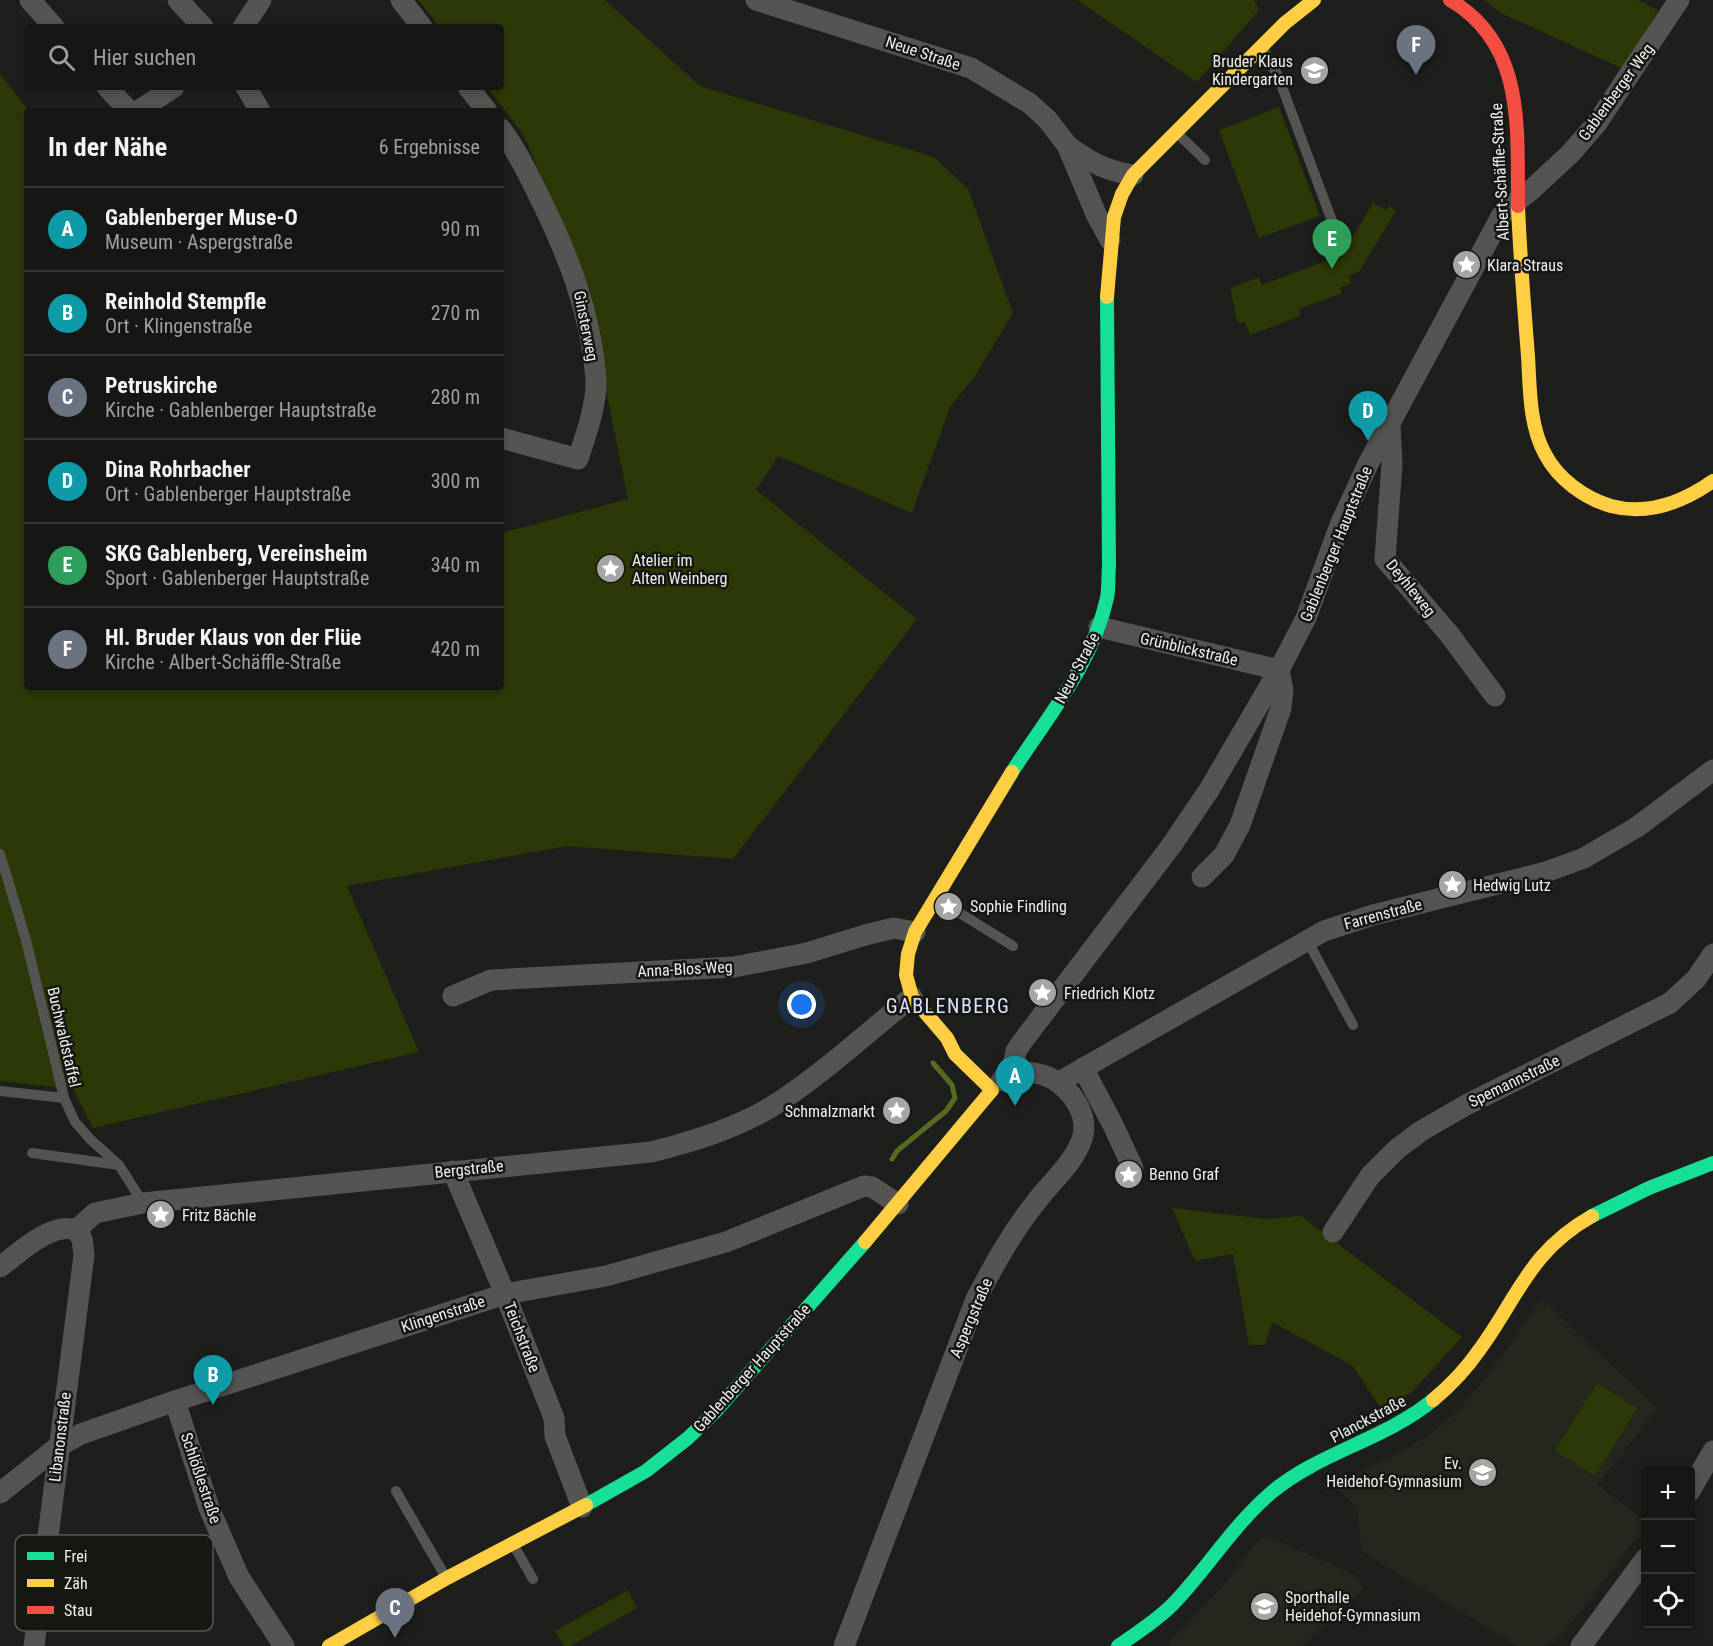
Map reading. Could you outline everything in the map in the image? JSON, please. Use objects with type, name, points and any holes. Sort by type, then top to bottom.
[{"type":"street","points":[[30,0],[51,24]]},
{"type":"street","points":[[178,0],[200,24]]},
{"type":"street","points":[[245,24],[261,0]]},
{"type":"street","points":[[401,0],[420,24]]},
{"type":"street","name":"Neue Straße","points":[[756,0],[971,68],[1029,103],[1047,119],[1068,145],[1091,163],[1115,172],[1133,175]]},
{"type":"street","points":[[1110,240],[1114,217],[1122,194],[1133,175],[1261,46],[1314,0]]},
{"type":"street","name":"Albert-Schäffle-Straße","points":[[1450,0],[1463,7],[1485,28],[1501,52],[1515,106],[1518,201],[1532,406],[1535,428],[1543,452],[1556,472],[1575,489],[1609,507],[1629,511],[1651,510],[1675,505],[1693,496],[1713,481]]},
{"type":"street","name":"Gablenberger Weg","points":[[1518,201],[1570,154],[1597,123],[1679,0]]},
{"type":"street","points":[[110,90],[126,108]]},
{"type":"street","points":[[142,108],[170,90]]},
{"type":"street","points":[[248,90],[258,108]]},
{"type":"street","points":[[470,90],[485,108]]},
{"type":"street","name":"Ginsterweg","points":[[504,134],[519,156],[553,224],[575,278],[584,304],[596,381],[590,423],[578,459],[504,439]]},
{"type":"street","name":"Neue Straße","points":[[912,997],[906,975],[908,954],[915,932],[1012,770],[1066,692],[1091,648],[1107,597],[1109,566],[1106,345],[1110,240],[1096,214],[1068,145]]},
{"type":"street","name":"Gablenberger Hauptstraße","points":[[1012,1072],[1016,1051],[1171,846],[1209,790],[1279,670],[1306,618],[1340,525],[1368,464],[1504,211],[1518,201]]},
{"type":"street","name":"Deyhleweg","points":[[1390,425],[1392,464],[1385,559],[1449,634],[1496,696]]},
{"type":"street","name":"Grünblickstraße","points":[[1099,627],[1279,670]]},
{"type":"street","points":[[1202,877],[1224,855],[1240,825],[1281,708],[1282,690],[1279,670]]},
{"type":"street","name":"Farrenstraße","points":[[1059,1082],[1306,940],[1373,915],[1506,883],[1568,865],[1610,845],[1713,770]]},
{"type":"street","name":"Anna-Blos-Weg","points":[[453,996],[491,980],[734,968],[807,953],[894,928],[915,932]]},
{"type":"street","name":"Spemannstraße","points":[[1333,1232],[1370,1176],[1397,1149],[1413,1137],[1466,1105],[1670,1003],[1696,979],[1713,954]]},
{"type":"street","points":[[912,997],[947,1038],[955,1054],[993,1090],[1012,1072],[1028,1071],[1059,1082]]},
{"type":"street","name":"Bergstraße","points":[[0,1267],[59,1228],[69,1227],[76,1230],[95,1214],[143,1203],[651,1152],[740,1122],[777,1103],[838,1059],[912,997]]},
{"type":"street","points":[[1083,1068],[1133,1168]]},
{"type":"street","name":"Aspergstraße","points":[[844,1646],[976,1299],[998,1257],[1035,1202],[1066,1165],[1083,1137],[1083,1120],[1072,1096],[1059,1082]]},
{"type":"street","name":"Gablenberger Hauptstraße","points":[[329,1646],[447,1578],[646,1471],[688,1438],[715,1412],[898,1204],[993,1090]]},
{"type":"street","name":"Planckstraße","points":[[1118,1646],[1149,1626],[1173,1604],[1259,1504],[1289,1479],[1399,1425],[1433,1401],[1466,1369],[1530,1270],[1549,1247],[1579,1223],[1669,1179],[1713,1163]]},
{"type":"street","name":"Teichstraße","points":[[453,1171],[554,1418],[555,1436],[582,1506]]},
{"type":"street","name":"Klingenstraße","points":[[0,1493],[59,1446],[81,1434],[175,1401],[505,1294],[606,1276],[671,1259],[726,1242],[864,1186],[872,1187],[898,1204]]},
{"type":"street","name":"Libanonstraße","points":[[48,1535],[84,1255],[82,1239],[76,1230]]},
{"type":"street","name":"Schlößlestraße","points":[[175,1401],[209,1508],[239,1576],[284,1646]]},
{"type":"street","points":[[1695,1482],[1713,1451]]},
{"type":"street","points":[[1581,1646],[1641,1565]]},
{"type":"street","name":"Libanonstraße","points":[[34,1646],[36,1631]]},
{"type":"lane","points":[[1261,46],[1278,76],[1335,229],[1344,234]]},
{"type":"lane","points":[[1176,132],[1205,160]]},
{"type":"lane","name":"Buchwaldstaffel","points":[[0,854],[26,940],[63,1098],[75,1122],[119,1165],[143,1203]]},
{"type":"lane","points":[[935,898],[1013,946]]},
{"type":"lane","points":[[1306,940],[1353,1025]]},
{"type":"lane","points":[[0,1091],[63,1098]]},
{"type":"lane","points":[[32,1153],[119,1165]]},
{"type":"lane","points":[[396,1491],[447,1578]]},
{"type":"lane","points":[[513,1543],[533,1579]]},
{"type":"shaded area","name":"Ev. Heidehof-Gymnasium","points":[[1542,1299],[1657,1408],[1598,1485],[1641,1518],[1641,1532],[1559,1639],[1543,1646],[1517,1646],[1362,1552],[1357,1509],[1334,1483],[1383,1461],[1423,1439],[1455,1414],[1488,1375]]},
{"type":"shaded area","points":[[1269,1537],[1356,1575],[1364,1589],[1302,1646],[1171,1646],[1168,1643],[1221,1588],[1259,1540]]},
{"type":"green space","points":[[418,0],[605,0],[700,86],[934,157],[968,189],[1013,313],[975,376],[950,407],[912,513],[778,456],[756,490],[917,619],[733,859],[567,846],[347,886],[419,1052],[93,1128],[73,1089],[0,1081],[0,74],[27,108],[24,108],[24,690],[504,690],[504,532],[628,499],[582,272],[523,134],[489,90],[504,90],[504,24],[438,24]]},
{"type":"green space","points":[[1077,0],[1254,0],[1259,10],[1197,82]]},
{"type":"green space","points":[[1484,0],[1638,0],[1658,10],[1623,69],[1501,13]]},
{"type":"green space","points":[[1279,107],[1320,216],[1259,238],[1219,130]]},
{"type":"green space","points":[[1373,203],[1386,210],[1389,206],[1396,211],[1359,272],[1348,276],[1351,283],[1340,288],[1342,293],[1299,309],[1300,316],[1250,335],[1245,322],[1238,324],[1230,288],[1259,277],[1262,285],[1342,255]]},
{"type":"green space","points":[[1172,1208],[1266,1219],[1301,1216],[1462,1337],[1412,1392],[1382,1410],[1353,1366],[1272,1322],[1265,1345],[1249,1345],[1233,1254],[1195,1261]]},
{"type":"green space","points":[[1597,1383],[1637,1408],[1595,1476],[1555,1451]]},
{"type":"green space","points":[[628,1590],[637,1608],[570,1646],[564,1646],[555,1631]]},
{"type":"waterway","points":[[892,1159],[897,1151],[946,1111],[955,1098],[952,1085],[933,1063]]},
{"type":"traffic: fast","points":[[1012,772],[1080,668],[1091,646],[1107,598],[1109,566],[1107,297]]},
{"type":"traffic: fast","points":[[1592,1216],[1649,1188],[1713,1163]]},
{"type":"traffic: fast","points":[[586,1505],[646,1471],[688,1438],[715,1412],[865,1242]]},
{"type":"traffic: fast","points":[[1118,1646],[1153,1622],[1172,1605],[1232,1533],[1272,1492],[1311,1466],[1394,1426],[1433,1400]]},
{"type":"traffic: slow","points":[[1107,297],[1114,217],[1122,194],[1133,175],[1285,23],[1314,0]]},
{"type":"traffic: slow","points":[[1518,206],[1531,406],[1536,431],[1550,463],[1564,479],[1582,493],[1611,506],[1625,509],[1665,505],[1690,495],[1713,481]]},
{"type":"traffic: slow","points":[[992,1090],[955,1054],[947,1038],[912,997],[906,975],[908,954],[915,932],[1012,772]]},
{"type":"traffic: slow","points":[[865,1242],[992,1090]]},
{"type":"traffic: slow","points":[[1433,1400],[1475,1356],[1527,1275],[1540,1259],[1554,1244],[1592,1216]]},
{"type":"traffic: slow","points":[[329,1646],[447,1578],[586,1505]]},
{"type":"traffic: jam","points":[[1450,0],[1475,18],[1493,40],[1505,64],[1516,119],[1518,206]]},
{"type":"place","name":"Bruder Klaus Kindergarten","points":[[1314,70]]},
{"type":"place","name":"Hl. Bruder Klaus von der Flüe","points":[[1416,75]]},
{"type":"place","name":"Klara Straus","points":[[1466,265]]},
{"type":"place","name":"SKG Gablenberg, Vereinsheim","points":[[1332,269]]},
{"type":"place","name":"Dina Rohrbacher","points":[[1368,441]]},
{"type":"place","name":"Atelier im Alten Weinberg","points":[[611,569]]},
{"type":"place","name":"Hedwig Lutz","points":[[1452,885]]},
{"type":"place","name":"Sophie Findling","points":[[949,906]]},
{"type":"place","name":"Friedrich Klotz","points":[[1043,993]]},
{"type":"place","name":"Gablenberger Muse-O","points":[[1015,1106]]},
{"type":"place","name":"Schmalzmarkt","points":[[896,1111]]},
{"type":"place","name":"Benno Graf","points":[[1128,1174]]},
{"type":"place","name":"Fritz Bächle","points":[[161,1215]]},
{"type":"place","name":"Reinhold Stempfle","points":[[213,1405]]},
{"type":"place","name":"Ev. Heidehof-Gymnasium","points":[[1483,1472]]},
{"type":"place","name":"Sporthalle Heidehof-Gymnasium","points":[[1264,1606]]},
{"type":"place","name":"Petruskirche","points":[[395,1638]]},
{"type":"district","name":"GABLENBERG","points":[[948,1006]]}]
